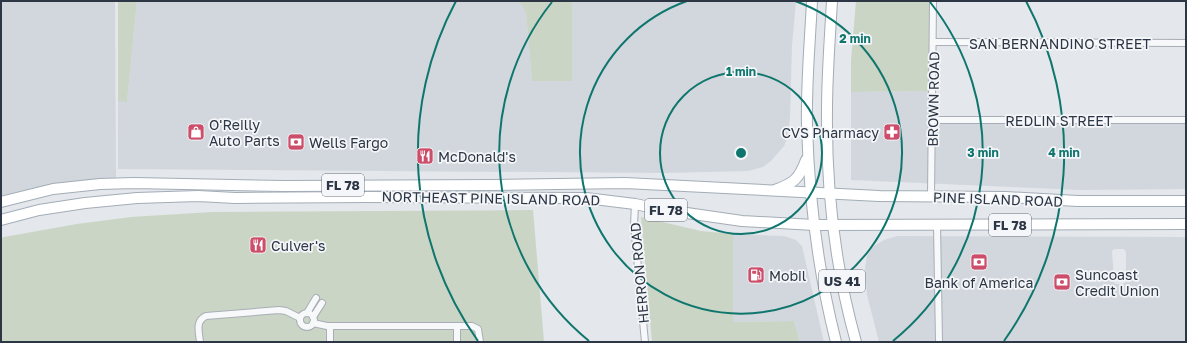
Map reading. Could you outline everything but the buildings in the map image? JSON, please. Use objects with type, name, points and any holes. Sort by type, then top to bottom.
[{"type":"main road","name":"US 41","points":[[812,1],[808,94],[808,154],[810,193],[822,281],[836,342]]},
{"type":"main road","name":"US 41","points":[[830,1],[827,111],[830,194],[839,265],[856,342]]},
{"type":"main road","points":[[771,191],[786,186],[802,173],[808,154]]},
{"type":"main road","name":"NORTHEAST PINE ISLAND ROAD","points":[[1,202],[53,189],[100,184],[173,183],[250,185],[493,185],[625,183],[810,193]]},
{"type":"main road","points":[[154,197],[188,193],[233,194],[247,190],[250,185]]},
{"type":"main road","name":"PINE ISLAND ROAD","points":[[810,193],[1078,201],[1186,201]]},
{"type":"main road","name":"NORTHEAST PINE ISLAND ROAD","points":[[1,220],[39,210],[85,203],[154,197],[586,198],[635,204],[739,221],[814,225]]},
{"type":"main road","name":"PINE ISLAND ROAD","points":[[814,225],[1186,224]]},
{"type":"street","name":"BROWN ROAD","points":[[931,197],[933,120],[933,1]]},
{"type":"street","name":"SAN BERNANDINO STREET","points":[[933,42],[1186,43]]},
{"type":"street","name":"REDLIN STREET","points":[[933,120],[1186,120]]},
{"type":"street","name":"HERRON ROAD","points":[[635,204],[634,225],[645,342]]},
{"type":"street","points":[[936,225],[939,342]]},
{"type":"street","points":[[300,318],[303,314],[307,313],[316,298]]},
{"type":"street","points":[[300,318],[300,322],[303,326],[308,327],[322,303]]},
{"type":"street","points":[[200,342],[198,325],[202,318],[206,316],[280,310],[286,311],[300,318]]},
{"type":"street","points":[[307,313],[311,314],[313,320]]},
{"type":"street","points":[[313,320],[330,326],[472,326],[477,328],[480,342]]},
{"type":"street","points":[[330,326],[330,342]]},
{"type":"street","points":[[457,326],[457,342]]},
{"type":"shaded area","points":[[1,1],[115,1],[116,178],[48,186],[1,197]]},
{"type":"shaded area","points":[[137,1],[519,1],[526,13],[532,81],[572,81],[572,1],[796,1],[792,45],[788,136],[784,146],[771,161],[763,167],[748,171],[663,173],[118,169],[118,101],[127,101]]},
{"type":"shaded area","points":[[936,91],[936,117],[1186,118],[1186,189],[1079,190],[851,180],[851,92]]},
{"type":"shaded area","points":[[733,234],[784,236],[796,240],[802,246],[824,342],[800,342],[794,321],[733,322]]},
{"type":"shaded area","points":[[897,236],[1186,237],[1186,342],[879,342],[867,295],[865,269],[867,256],[871,248],[884,240]],"holes":[[[1114,249],[1124,249],[1126,252],[1126,282],[1123,284],[1115,284],[1112,251]]]},
{"type":"green space","points":[[118,1],[137,1],[127,102],[118,101]]},
{"type":"green space","points":[[519,1],[572,1],[572,81],[532,81],[526,13]]},
{"type":"green space","points":[[856,1],[935,1],[936,91],[851,92],[851,61]]},
{"type":"green space","points":[[533,210],[544,342],[1,342],[1,238],[4,237],[77,224],[131,217],[212,212]]},
{"type":"green space","points":[[641,217],[701,231],[733,234],[733,322],[794,321],[800,342],[652,342]]},
{"type":"place","name":"O'Reilly Auto Parts","points":[[196,132]]},
{"type":"place","name":"CVS Pharmacy","points":[[892,132]]},
{"type":"place","name":"Wells Fargo","points":[[296,142]]},
{"type":"place","name":"McDonald's","points":[[425,156]]},
{"type":"place","name":"Culver's","points":[[258,245]]},
{"type":"place","name":"Bank of America","points":[[979,262]]},
{"type":"place","name":"Mobil","points":[[756,275]]},
{"type":"place","name":"Suncoast Credit Union","points":[[1062,282]]}]
